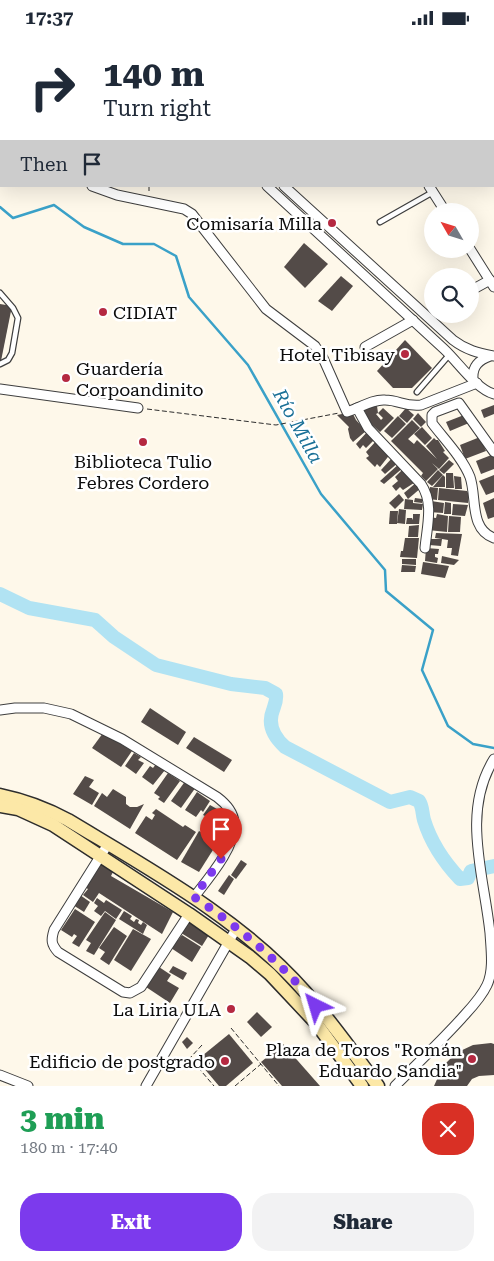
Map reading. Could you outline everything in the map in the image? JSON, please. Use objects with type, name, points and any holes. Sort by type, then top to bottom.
[{"type":"street","points":[[95,187],[117,195],[184,209],[192,213],[266,309],[315,346],[347,412],[377,400],[387,400],[404,405],[421,405],[475,381]]},
{"type":"street","points":[[267,187],[450,354],[475,381],[494,394]]},
{"type":"street","points":[[285,187],[424,310]]},
{"type":"street","points":[[431,189],[440,203]]},
{"type":"street","points":[[476,258],[493,281],[479,287]]},
{"type":"street","points":[[365,347],[413,320]]},
{"type":"street","points":[[438,323],[464,348],[492,356]]},
{"type":"street","points":[[475,381],[472,373],[478,362],[492,356]]},
{"type":"street","points":[[0,389],[138,408]]},
{"type":"street","points":[[494,452],[459,403],[435,412],[432,415],[432,423],[465,467],[470,477],[480,528],[487,535],[494,537]]},
{"type":"street","points":[[358,408],[368,428],[421,484],[427,494],[429,508],[425,548]]},
{"type":"street","points":[[0,710],[44,708],[71,714],[122,739],[225,803],[232,813],[234,833],[221,859],[194,897]]},
{"type":"street","points":[[394,1086],[454,1027],[490,987],[491,946],[476,825],[477,803],[484,779],[493,761]]},
{"type":"street","points":[[0,795],[46,808],[194,897],[236,929],[268,954],[306,992],[378,1086]]},
{"type":"street","points":[[0,806],[18,809],[53,825],[229,941],[270,974],[295,999],[325,1035],[362,1086]]},
{"type":"street","points":[[108,844],[54,931],[51,939],[52,946],[58,952],[123,992],[130,993],[141,987],[188,914]]},
{"type":"street","points":[[146,1086],[236,929]]},
{"type":"street","points":[[0,1075],[28,1086]]},
{"type":"lane","points":[[380,222],[431,189]]},
{"type":"lane","points":[[0,293],[13,308],[18,318],[12,353],[8,360],[0,365]]},
{"type":"lane","points":[[417,392],[450,354]]},
{"type":"path","points":[[138,408],[276,425],[347,412]]},
{"type":"path","points":[[231,1028],[279,1086]]},
{"type":"path","points":[[202,1045],[190,1058],[214,1086]]},
{"type":"path","points":[[235,1086],[261,1064]]},
{"type":"building","points":[[304,243],[328,264],[305,288],[284,267]]},
{"type":"building","points":[[341,276],[353,286],[332,311],[318,301]]},
{"type":"building","points":[[0,304],[12,306],[1,361],[0,361]]},
{"type":"building","name":"Hotel Tibisay","points":[[405,340],[432,368],[412,388],[393,388],[377,371]]},
{"type":"building","points":[[494,405],[494,414],[484,418],[481,410]]},
{"type":"building","points":[[377,406],[378,413],[383,408],[394,418],[380,432],[369,422],[364,409]],"holes":[[[378,413],[383,418],[381,420],[376,414]]]},
{"type":"building","points":[[406,408],[414,415],[407,423],[399,416]]},
{"type":"building","points":[[352,412],[356,420],[366,431],[353,442],[350,438],[349,427],[337,415]]},
{"type":"building","points":[[418,413],[426,422],[421,427],[413,419]]},
{"type":"building","points":[[464,415],[469,423],[450,431],[446,422]]},
{"type":"building","points":[[398,416],[406,424],[392,438],[384,431]]},
{"type":"building","points":[[412,420],[420,428],[408,439],[414,444],[417,440],[437,459],[426,446],[434,438],[438,440],[445,451],[443,452],[449,458],[439,469],[432,463],[438,469],[426,481],[421,476],[423,473],[391,441]]},
{"type":"building","points":[[422,427],[432,438],[425,445],[414,434]]},
{"type":"building","points":[[368,431],[376,438],[366,448],[363,445],[360,449],[356,444]]},
{"type":"building","points":[[480,437],[486,451],[465,459],[460,445]]},
{"type":"building","points":[[377,440],[391,453],[380,467],[377,464],[375,467],[366,458],[369,456],[366,452]]},
{"type":"building","points":[[494,454],[494,469],[481,474],[476,461]]},
{"type":"building","points":[[393,457],[399,462],[385,474],[381,470]]},
{"type":"building","points":[[449,460],[454,464],[444,474],[439,470]]},
{"type":"building","points":[[400,463],[404,467],[384,484],[380,481]]},
{"type":"building","points":[[404,468],[417,481],[403,490],[400,487],[396,491],[392,486],[398,481],[395,477]]},
{"type":"building","points":[[438,470],[443,475],[432,486],[427,482]]},
{"type":"building","points":[[446,473],[453,473],[454,488],[446,488]]},
{"type":"building","points":[[443,475],[445,477],[445,487],[433,487]]},
{"type":"building","points":[[494,475],[494,492],[486,495],[479,481]]},
{"type":"building","points":[[454,476],[461,477],[462,489],[455,489]]},
{"type":"building","points":[[417,482],[421,488],[408,499],[404,493]]},
{"type":"building","points":[[430,487],[438,488],[437,500],[428,499]]},
{"type":"building","points":[[439,488],[467,491],[469,495],[468,503],[438,500]]},
{"type":"building","points":[[399,494],[404,500],[395,509],[389,503]]},
{"type":"building","points":[[415,498],[422,499],[422,503],[414,502]]},
{"type":"building","points":[[494,498],[494,517],[488,519],[483,503]]},
{"type":"building","points":[[405,499],[413,500],[413,503],[423,504],[422,510],[404,509]]},
{"type":"building","points":[[431,501],[444,503],[443,513],[429,512]]},
{"type":"building","points":[[445,502],[451,503],[451,514],[444,514]]},
{"type":"building","points":[[453,504],[468,505],[465,516],[452,515]]},
{"type":"building","points":[[399,509],[406,510],[405,524],[397,523]]},
{"type":"building","points":[[390,511],[398,511],[397,524],[389,524]]},
{"type":"building","points":[[413,514],[420,514],[419,524],[406,524],[407,518],[412,518],[413,520]]},
{"type":"building","points":[[437,514],[448,516],[447,532],[428,530],[429,517],[436,518]]},
{"type":"building","points":[[449,516],[461,517],[460,532],[448,532]]},
{"type":"building","points":[[419,525],[418,537],[408,537],[409,526]]},
{"type":"building","points":[[436,533],[462,534],[458,556],[451,555],[452,548],[447,548],[448,540],[435,538]]},
{"type":"building","points":[[405,538],[419,538],[417,558],[400,557]]},
{"type":"building","points":[[430,539],[442,539],[441,546],[429,545]]},
{"type":"building","points":[[426,548],[439,549],[438,554],[435,554],[435,557],[438,558],[437,563],[425,561]]},
{"type":"building","points":[[442,556],[459,560],[454,565],[441,563]]},
{"type":"building","points":[[402,559],[416,559],[416,565],[402,564]]},
{"type":"building","points":[[423,562],[449,566],[445,578],[421,574]]},
{"type":"building","points":[[402,565],[416,566],[415,572],[401,572]]},
{"type":"building","points":[[150,708],[186,732],[178,745],[141,722]]},
{"type":"building","points":[[103,733],[132,751],[121,767],[92,748]]},
{"type":"building","points":[[194,737],[232,760],[224,772],[186,748]]},
{"type":"building","points":[[134,753],[141,757],[138,760],[144,763],[136,774],[125,766]]},
{"type":"building","points":[[156,764],[165,770],[153,785],[142,777],[150,766],[153,768]]},
{"type":"building","points":[[168,773],[180,781],[164,803],[154,793]]},
{"type":"building","points":[[85,776],[94,780],[89,787],[99,793],[92,805],[73,794]]},
{"type":"building","points":[[186,780],[196,787],[181,808],[171,801]]},
{"type":"building","points":[[113,789],[126,797],[126,804],[130,807],[144,804],[130,829],[94,806],[102,793],[107,797]]},
{"type":"building","points":[[197,792],[210,801],[203,812],[201,810],[196,817],[185,810]]},
{"type":"building","points":[[210,805],[224,813],[220,819],[217,818],[215,821],[203,815]]},
{"type":"building","points":[[156,809],[183,827],[185,825],[196,832],[177,860],[135,833],[146,816],[152,820],[155,815],[152,813]]},
{"type":"building","points":[[218,820],[227,825],[223,833],[214,829]]},
{"type":"building","points":[[199,831],[218,842],[199,872],[181,862]]},
{"type":"building","points":[[102,859],[115,868],[111,876],[173,912],[162,934],[99,893],[93,902],[83,895],[88,889],[83,886]]},
{"type":"building","points":[[241,860],[247,864],[236,879],[231,875]]},
{"type":"building","points":[[229,875],[234,879],[224,895],[218,891]]},
{"type":"building","points":[[80,895],[90,902],[84,912],[73,905]]},
{"type":"building","points":[[97,898],[104,903],[106,900],[122,910],[116,919],[105,911],[101,916],[94,911],[98,906],[94,903]]},
{"type":"building","points":[[75,909],[95,922],[79,947],[72,943],[77,936],[74,934],[72,937],[61,930]]},
{"type":"building","points":[[124,911],[132,916],[130,919],[134,922],[136,919],[139,920],[138,923],[141,925],[143,922],[147,925],[143,934],[119,919]]},
{"type":"building","points":[[105,912],[116,920],[94,955],[86,951],[91,943],[86,940]]},
{"type":"building","points":[[188,916],[212,930],[202,946],[178,931]]},
{"type":"building","points":[[114,927],[127,936],[109,965],[100,959],[105,952],[99,948]]},
{"type":"building","points":[[133,929],[151,939],[131,971],[114,960]]},
{"type":"building","points":[[182,935],[201,947],[192,962],[168,946],[173,937],[178,940]]},
{"type":"building","points":[[173,966],[187,973],[183,980],[169,972]]},
{"type":"building","points":[[159,967],[171,975],[167,981],[179,988],[170,1003],[146,987]]},
{"type":"building","points":[[257,1012],[272,1027],[261,1037],[247,1022]]},
{"type":"building","name":"Edificio de postgrado","points":[[229,1034],[253,1063],[226,1086],[219,1086],[197,1060]]},
{"type":"building","points":[[187,1037],[193,1043],[187,1049],[182,1042]]},
{"type":"building","points":[[283,1044],[320,1086],[282,1086],[261,1062]]},
{"type":"building","name":"Plaza de Toros \"Román Eduardo Sandia\"","points":[[494,1044],[494,1075],[479,1076],[472,1079],[467,1086],[434,1086],[443,1066],[456,1053],[473,1045]]},
{"type":"waterway","name":"Río Milla","points":[[0,207],[13,218],[54,205],[84,227],[123,244],[154,244],[176,256],[189,297],[248,365],[321,494],[385,570],[386,591],[433,630],[422,670],[448,726],[473,744],[494,748]]},
{"type":"waterway","points":[[0,594],[29,608],[95,620],[114,637],[156,665],[231,684],[265,688],[276,694],[276,702],[271,715],[271,726],[275,735],[285,747],[390,802],[410,797],[419,801],[424,820],[434,844],[443,859],[460,879],[468,878],[471,871],[494,866]]},
{"type":"place","name":"Comisaría Milla","points":[[332,223]]},
{"type":"place","name":"CIDIAT","points":[[103,312]]},
{"type":"place","name":"Hotel Tibisay","points":[[405,354]]},
{"type":"place","name":"Guardería Corpoandinito","points":[[66,378]]},
{"type":"place","name":"Biblioteca Tulio Febres Cordero","points":[[143,442]]},
{"type":"place","name":"La Liria ULA","points":[[231,1009]]},
{"type":"place","name":"Plaza de Toros \"Román Eduardo Sandia\"","points":[[472,1059]]},
{"type":"place","name":"Edificio de postgrado","points":[[225,1061]]},
{"type":"route","points":[[221,859],[194,897],[268,954],[306,992],[316,1006]]}]
